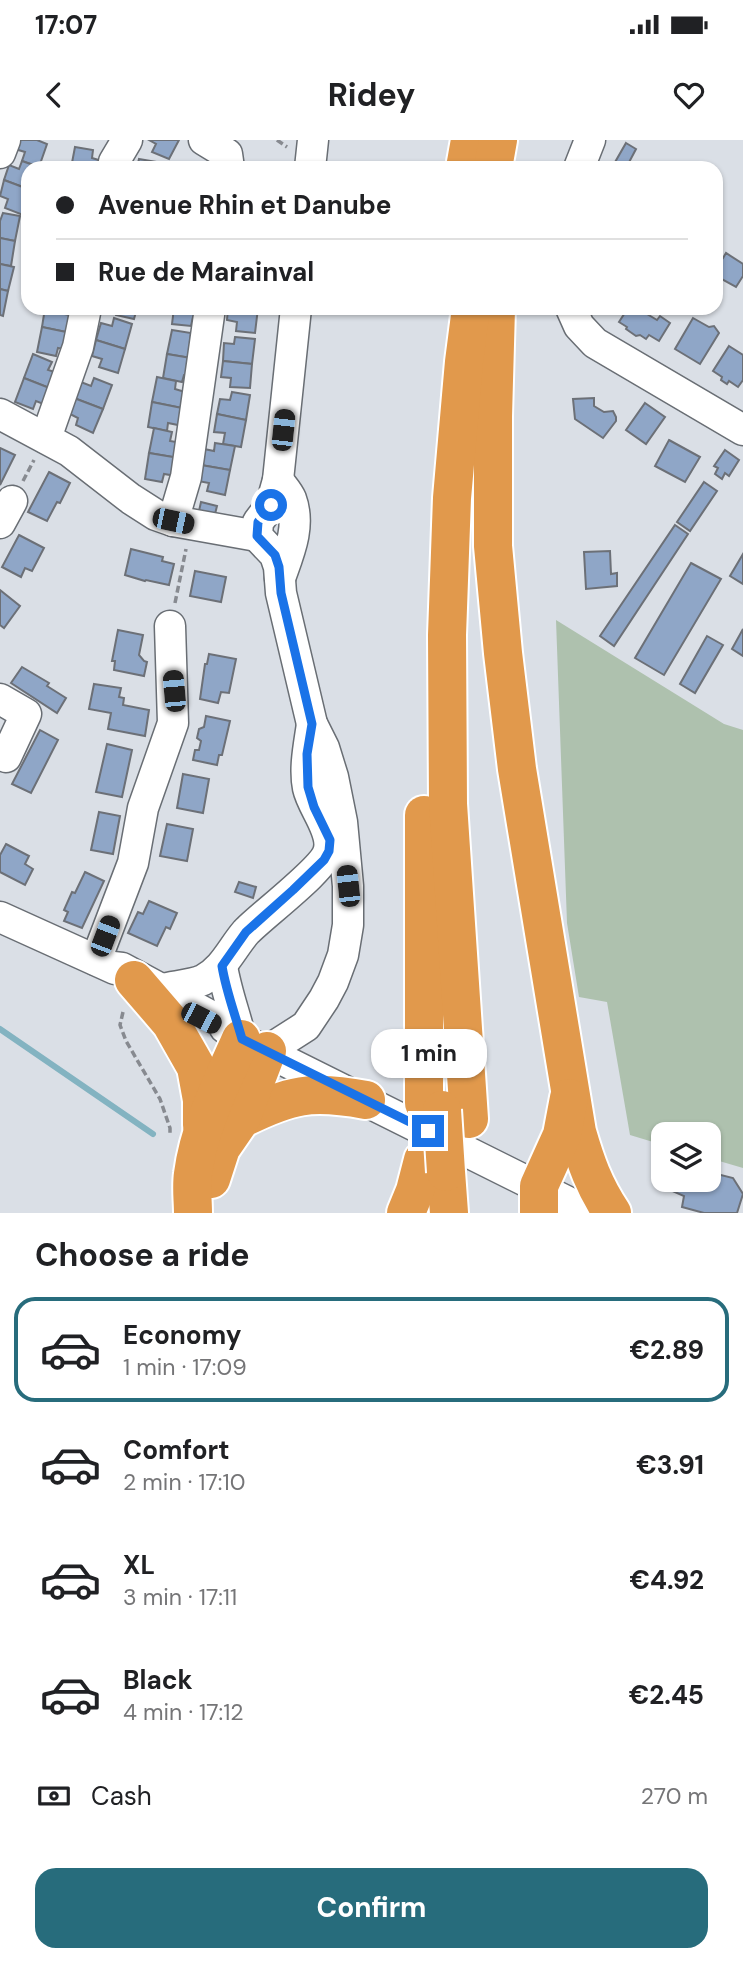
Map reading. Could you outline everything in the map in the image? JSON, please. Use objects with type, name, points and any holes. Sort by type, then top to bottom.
[{"type":"highway","points":[[467,161],[470,140]]},
{"type":"highway","points":[[494,161],[498,140]]},
{"type":"highway","points":[[505,161],[507,140]]},
{"type":"highway","points":[[444,315],[423,547],[421,681],[424,815],[445,1111],[454,1180],[449,1213]]},
{"type":"highway","points":[[454,1180],[445,1111],[447,635],[452,498],[470,315]]},
{"type":"highway","points":[[496,315],[493,547],[517,769],[570,1095],[587,1165],[599,1193],[612,1213]]},
{"type":"highway","points":[[126,974],[171,1023],[196,1067],[202,1100],[186,1138],[193,1175],[193,1213]]},
{"type":"highway","points":[[186,1138],[214,1100],[245,1039]]},
{"type":"highway","points":[[241,1119],[245,1039]]},
{"type":"highway","points":[[213,1213],[210,1204],[211,1178],[221,1148],[241,1119],[273,1102],[310,1094],[334,1094],[366,1100]]},
{"type":"highway","points":[[539,1199],[562,1135],[570,1095]]},
{"type":"highway","points":[[406,1213],[415,1191],[454,1180]]},
{"type":"street","points":[[0,153],[5,140]]},
{"type":"street","points":[[115,161],[127,140]]},
{"type":"street","points":[[204,140],[227,154],[228,161]]},
{"type":"street","points":[[311,161],[313,140]]},
{"type":"street","points":[[582,161],[590,140]]},
{"type":"street","points":[[46,438],[78,347],[85,315]]},
{"type":"street","points":[[182,522],[209,315]]},
{"type":"street","points":[[257,536],[258,522],[271,505],[278,480],[295,315]]},
{"type":"street","points":[[574,315],[579,326],[595,343],[743,430]]},
{"type":"street","points":[[0,414],[69,451],[131,499],[156,514],[182,522],[257,536],[275,555],[281,593],[312,724],[324,748],[342,822],[348,886],[348,925],[343,955],[333,982],[306,1026],[310,1073]]},
{"type":"street","points":[[278,480],[290,498],[296,522],[290,551],[280,578]]},
{"type":"street","points":[[126,974],[134,863],[143,808],[173,723],[170,626]]},
{"type":"street","points":[[0,699],[26,714],[6,757]]},
{"type":"street","points":[[126,974],[202,980],[222,966],[246,932],[324,860],[329,851],[330,840],[314,807],[308,787],[307,754],[312,724]]},
{"type":"street","points":[[0,917],[126,974],[201,1018],[366,1100],[539,1199],[590,1213]]},
{"type":"street","points":[[222,966],[226,992],[245,1039]]},
{"type":"street","points":[[245,1039],[306,1026]]},
{"type":"path","points":[[6,512],[46,438]]},
{"type":"path","points":[[170,626],[182,522]]},
{"type":"path","points":[[126,974],[120,1025],[125,1041],[160,1099],[170,1128],[186,1138]]},
{"type":"green space","points":[[556,620],[724,724],[743,730],[743,1168],[721,1162],[721,1122],[651,1122],[651,1141],[630,1135],[607,1002],[579,997],[567,923]]},
{"type":"building","points":[[18,140],[37,140],[47,144],[41,161],[22,161],[25,152],[15,149]]},
{"type":"building","points":[[149,140],[179,140],[169,159],[152,152],[156,144]]},
{"type":"building","points":[[626,143],[636,149],[630,161],[616,161]]},
{"type":"building","points":[[75,147],[93,150],[92,158],[102,161],[72,161]]},
{"type":"building","points":[[21,164],[21,186],[4,180],[9,165],[19,169]]},
{"type":"building","points":[[4,180],[21,186],[21,214],[5,208],[8,199],[0,196]]},
{"type":"building","points":[[3,213],[20,216],[15,241],[0,238]]},
{"type":"building","points":[[0,238],[15,241],[11,266],[0,264]]},
{"type":"building","points":[[726,253],[743,264],[743,276],[736,287],[723,280],[723,258]]},
{"type":"building","points":[[0,264],[14,267],[8,291],[0,289]]},
{"type":"building","points":[[0,289],[8,291],[3,316],[0,315]]},
{"type":"building","points":[[44,315],[74,316],[71,333],[42,327]]},
{"type":"building","points":[[116,315],[135,315],[134,319]]},
{"type":"building","points":[[173,315],[203,315],[203,318],[193,317],[191,326],[172,324]]},
{"type":"building","points":[[227,315],[257,315],[255,333],[236,331],[237,322],[227,320]]},
{"type":"building","points":[[624,315],[649,315],[657,320],[660,316],[670,323],[659,341],[649,335],[646,339],[640,335],[636,336],[619,322]]},
{"type":"building","points":[[114,318],[132,324],[125,349],[96,340],[101,323],[112,326]]},
{"type":"building","points":[[693,318],[709,327],[714,326],[719,333],[700,364],[675,349]]},
{"type":"building","points":[[42,327],[71,333],[68,350],[58,348],[56,356],[37,352]]},
{"type":"building","points":[[172,330],[191,333],[190,341],[200,343],[197,359],[167,354]]},
{"type":"building","points":[[235,337],[255,339],[252,364],[223,361],[224,343],[234,344]]},
{"type":"building","points":[[96,340],[125,349],[118,373],[99,367],[102,359],[92,356]]},
{"type":"building","points":[[729,346],[743,355],[743,380],[738,387],[729,381],[727,384],[713,371]]},
{"type":"building","points":[[33,354],[52,362],[48,370],[58,373],[52,389],[24,378]]},
{"type":"building","points":[[167,354],[197,359],[193,376],[184,375],[182,382],[163,378]]},
{"type":"building","points":[[223,361],[252,364],[250,388],[230,387],[231,378],[221,377]]},
{"type":"building","points":[[157,377],[176,381],[175,389],[185,392],[182,408],[152,402]]},
{"type":"building","points":[[24,378],[52,389],[46,405],[36,401],[33,409],[15,402]]},
{"type":"building","points":[[94,378],[112,385],[103,409],[74,398],[81,382],[91,386]]},
{"type":"building","points":[[232,392],[250,395],[246,420],[217,414],[220,399],[230,400]]},
{"type":"building","points":[[74,398],[103,409],[93,433],[76,425],[78,418],[68,413]]},
{"type":"building","points":[[594,398],[594,406],[604,412],[613,411],[616,417],[616,421],[603,438],[575,419],[573,399]]},
{"type":"building","points":[[152,402],[182,408],[178,425],[168,423],[167,431],[148,427]]},
{"type":"building","points":[[645,403],[665,417],[646,444],[626,430]]},
{"type":"building","points":[[217,414],[246,420],[241,447],[223,444],[225,433],[214,432]]},
{"type":"building","points":[[154,428],[172,432],[170,441],[182,443],[179,458],[149,453]]},
{"type":"building","points":[[669,440],[700,457],[685,482],[655,466]]},
{"type":"building","points":[[215,443],[235,446],[230,470],[201,465],[204,449],[214,451]]},
{"type":"building","points":[[0,448],[15,455],[0,485]]},
{"type":"building","points":[[725,450],[739,460],[729,476],[725,473],[722,479],[715,474],[718,468],[714,466]]},
{"type":"building","points":[[149,453],[179,458],[176,476],[164,474],[162,482],[145,479]]},
{"type":"building","points":[[201,465],[230,470],[225,495],[207,491],[209,483],[198,481]]},
{"type":"building","points":[[49,472],[70,483],[47,521],[28,512]]},
{"type":"building","points":[[704,482],[717,491],[690,531],[677,522]]},
{"type":"building","points":[[201,502],[217,506],[215,514],[199,511]]},
{"type":"building","points":[[675,525],[688,534],[614,646],[600,636]]},
{"type":"building","points":[[19,535],[44,548],[32,571],[25,568],[21,577],[2,567]]},
{"type":"building","points":[[131,549],[163,557],[162,561],[174,564],[169,585],[125,575]]},
{"type":"building","points":[[610,551],[611,574],[617,573],[617,586],[586,589],[584,552]]},
{"type":"building","points":[[743,554],[743,584],[730,576]]},
{"type":"building","points":[[691,563],[721,579],[664,675],[635,658]]},
{"type":"building","points":[[195,571],[226,577],[221,602],[190,596]]},
{"type":"building","points":[[0,590],[20,606],[4,628],[0,625]]},
{"type":"building","points":[[743,629],[743,656],[732,649]]},
{"type":"building","points":[[118,630],[143,635],[139,655],[147,662],[144,676],[114,670],[115,661],[112,661]]},
{"type":"building","points":[[707,636],[723,645],[695,693],[680,684]]},
{"type":"building","points":[[209,654],[236,659],[229,693],[221,692],[218,703],[200,699]]},
{"type":"building","points":[[22,667],[49,683],[47,686],[66,698],[57,713],[11,683]]},
{"type":"building","points":[[94,684],[121,688],[119,697],[124,698],[123,705],[149,710],[145,736],[108,729],[111,713],[89,709]]},
{"type":"building","points":[[206,716],[230,721],[217,765],[193,760],[201,741],[197,738],[199,729],[204,727]]},
{"type":"building","points":[[40,730],[58,740],[31,793],[12,784]]},
{"type":"building","points":[[107,744],[132,750],[122,797],[96,792]]},
{"type":"building","points":[[183,774],[209,779],[203,813],[177,808]]},
{"type":"building","points":[[99,812],[120,816],[113,854],[91,850]]},
{"type":"building","points":[[167,824],[193,829],[187,861],[160,856]]},
{"type":"building","points":[[6,844],[29,856],[25,864],[33,869],[25,885],[0,872],[0,855]]},
{"type":"building","points":[[85,872],[104,881],[82,928],[64,921],[68,912],[64,910]]},
{"type":"building","points":[[239,882],[256,887],[253,898],[235,892]]},
{"type":"building","points":[[149,901],[177,913],[170,929],[166,927],[157,946],[128,933],[138,912],[143,914]]},
{"type":"building","points":[[721,1175],[733,1178],[743,1194],[737,1213],[704,1213],[682,1207],[684,1196],[675,1192],[721,1192]]},
{"type":"waterway","points":[[0,1029],[153,1134]]},
{"type":"route","points":[[271,505],[258,522],[257,536],[275,555],[279,567],[281,593],[312,724],[307,754],[308,787],[314,807],[330,840],[329,851],[324,860],[246,932],[222,966],[226,992],[242,1039],[428,1131]]}]
